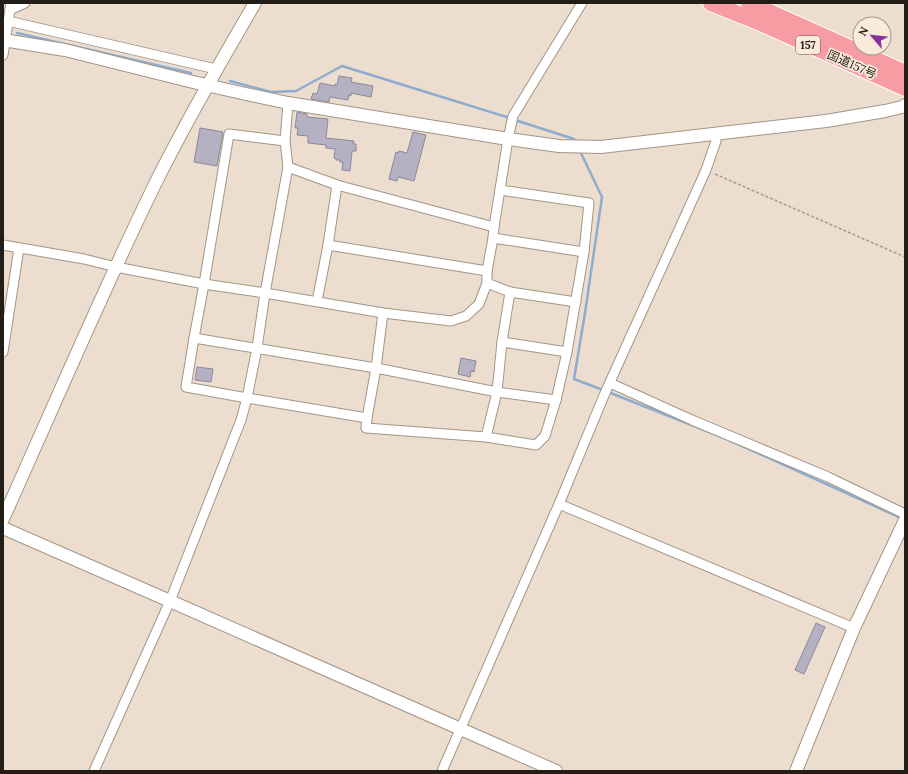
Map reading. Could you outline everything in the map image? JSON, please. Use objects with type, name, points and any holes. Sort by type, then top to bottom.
[{"type":"highway","name":"国道157号","points":[[711,3],[761,23],[905,88]]},
{"type":"highway","name":"国道157号","points":[[749,3],[905,73]]},
{"type":"street","points":[[3,55],[4,40],[11,7],[25,3]]},
{"type":"street","points":[[3,519],[157,180],[216,69],[255,3]]},
{"type":"street","points":[[3,245],[84,259],[116,268],[204,284],[265,292],[383,312],[451,322],[466,316],[479,304],[487,282],[487,271],[508,139],[513,119],[582,3]]},
{"type":"street","points":[[8,21],[216,69]]},
{"type":"street","points":[[4,40],[65,50],[207,86],[246,94],[508,139],[559,146],[601,147],[826,121],[885,112],[904,107]]},
{"type":"street","points":[[94,771],[170,601],[241,420],[257,348],[265,292],[288,167],[285,141],[288,102]]},
{"type":"street","points":[[442,771],[559,504],[607,388],[706,170],[716,141],[714,133]]},
{"type":"street","points":[[285,141],[228,134],[186,387],[367,418]]},
{"type":"street","points":[[288,167],[337,185],[494,227]]},
{"type":"street","points":[[317,301],[328,245],[337,185]]},
{"type":"street","points":[[383,312],[366,428],[486,437],[536,444],[545,436],[556,400],[567,352],[584,252],[589,203],[500,190]]},
{"type":"street","points":[[493,238],[584,252]]},
{"type":"street","points":[[328,245],[487,271]]},
{"type":"street","points":[[3,352],[20,248]]},
{"type":"street","points":[[487,282],[510,292],[576,302]]},
{"type":"street","points":[[486,437],[497,392],[502,342],[510,292]]},
{"type":"street","points":[[194,338],[376,368],[497,392],[556,400]]},
{"type":"street","points":[[502,342],[567,352]]},
{"type":"street","points":[[607,388],[692,420],[828,477],[905,519],[854,628],[796,771]]},
{"type":"street","points":[[559,504],[854,628]]},
{"type":"street","points":[[3,528],[556,771]]},
{"type":"path","points":[[706,170],[905,257]]},
{"type":"building","points":[[339,76],[352,78],[351,82],[373,86],[371,97],[351,93],[348,100],[330,97],[329,102],[311,99],[313,93],[317,94],[320,83],[335,86],[335,84],[337,85]]},
{"type":"building","points":[[297,112],[307,114],[307,117],[328,119],[326,138],[354,141],[353,144],[356,144],[356,151],[352,151],[350,171],[342,170],[343,162],[340,162],[340,160],[336,160],[336,158],[334,158],[335,149],[326,148],[326,145],[308,143],[308,136],[297,135],[298,128],[295,128]]},
{"type":"building","points":[[200,128],[223,132],[217,166],[194,162]]},
{"type":"building","points":[[413,132],[426,135],[414,181],[398,177],[397,181],[389,179],[396,152],[398,153],[399,151],[407,153]]},
{"type":"building","points":[[461,358],[476,361],[474,372],[471,371],[470,377],[458,374]]},
{"type":"building","points":[[197,367],[213,369],[211,382],[195,380]]},
{"type":"building","points":[[816,623],[825,627],[804,674],[795,670]]},
{"type":"waterway","points":[[17,33],[191,73]]},
{"type":"waterway","points":[[230,81],[271,92],[296,91],[342,66],[510,118]]},
{"type":"waterway","points":[[515,120],[574,139],[575,142]]},
{"type":"waterway","points":[[580,151],[602,197],[574,379],[603,390]]},
{"type":"waterway","points":[[608,392],[727,439],[901,518]]}]
